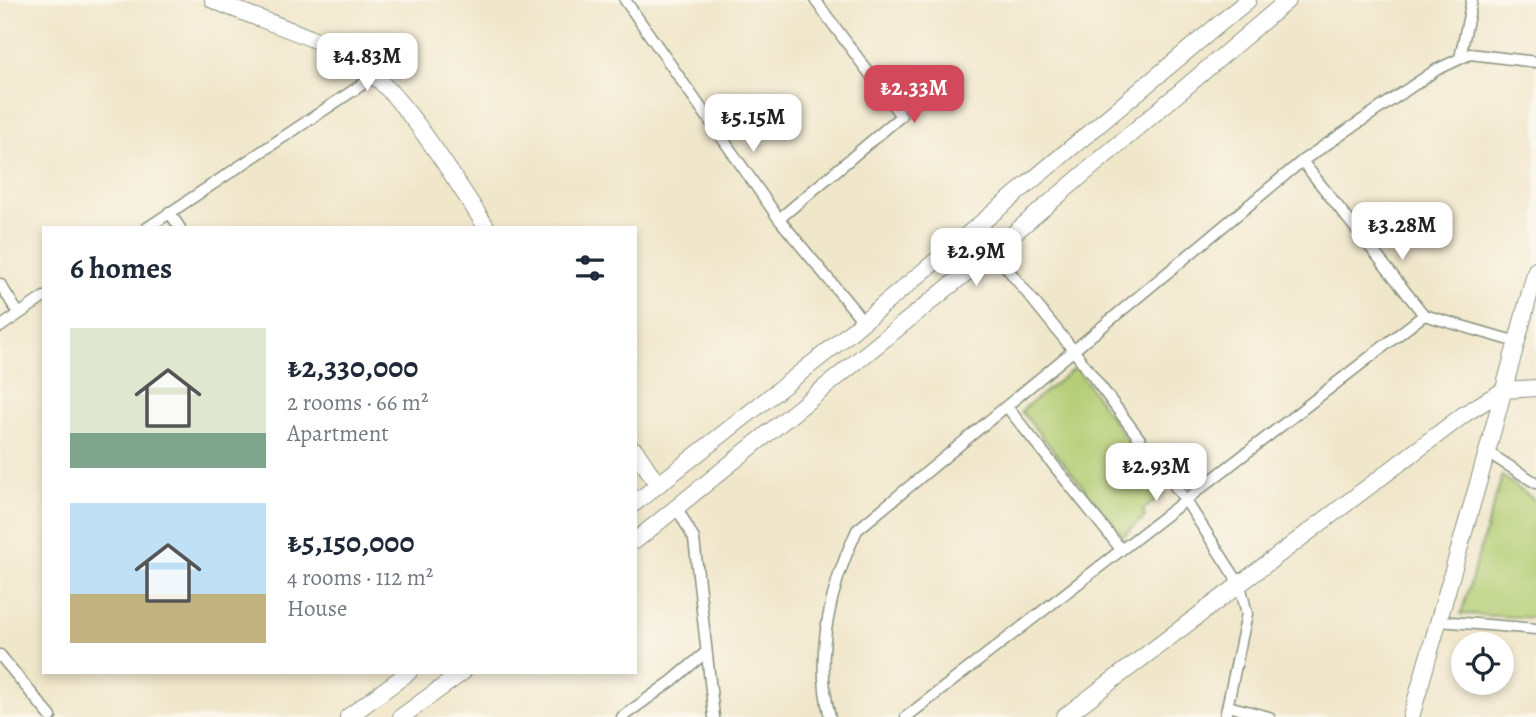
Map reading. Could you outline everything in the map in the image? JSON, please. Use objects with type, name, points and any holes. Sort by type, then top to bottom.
[{"type":"main road","points":[[213,0],[324,44],[353,59],[386,84],[486,226]]},
{"type":"main road","points":[[637,501],[863,321],[1248,0]]},
{"type":"main road","points":[[637,539],[993,250],[1288,0]]},
{"type":"main road","points":[[1410,717],[1488,452],[1536,270]]},
{"type":"main road","points":[[1064,717],[1466,413],[1504,390],[1536,388]]},
{"type":"main road","points":[[637,453],[658,485]]},
{"type":"main road","points":[[348,717],[406,674]]},
{"type":"main road","points":[[401,717],[460,674]]},
{"type":"street","points":[[625,0],[779,219],[863,321]]},
{"type":"street","points":[[779,219],[901,116],[815,0]]},
{"type":"street","points":[[1460,58],[1472,0]]},
{"type":"street","points":[[830,717],[823,688],[823,646],[843,559],[857,530],[1302,161],[1436,70],[1460,58],[1471,54],[1488,54],[1536,62]]},
{"type":"street","points":[[150,226],[375,76]]},
{"type":"street","points":[[1302,161],[1424,315],[1517,342]]},
{"type":"street","points":[[169,212],[179,226]]},
{"type":"street","points":[[993,250],[1074,351],[1186,501],[1240,585],[1247,614],[1227,711],[1269,717]]},
{"type":"street","points":[[0,284],[19,314]]},
{"type":"street","points":[[0,327],[42,298]]},
{"type":"street","points":[[906,717],[1120,548],[1186,501],[1424,315]]},
{"type":"street","points":[[1007,407],[1120,548]]},
{"type":"street","points":[[1488,452],[1536,483]]},
{"type":"street","points":[[677,508],[694,539],[714,717]]},
{"type":"street","points":[[1439,621],[1536,629]]},
{"type":"street","points":[[622,717],[705,653]]},
{"type":"street","points":[[0,655],[51,717]]},
{"type":"green space","points":[[1076,367],[1164,494],[1143,510],[1145,517],[1123,536],[1021,411]]},
{"type":"green space","points":[[1502,476],[1536,501],[1536,618],[1461,614]]}]
